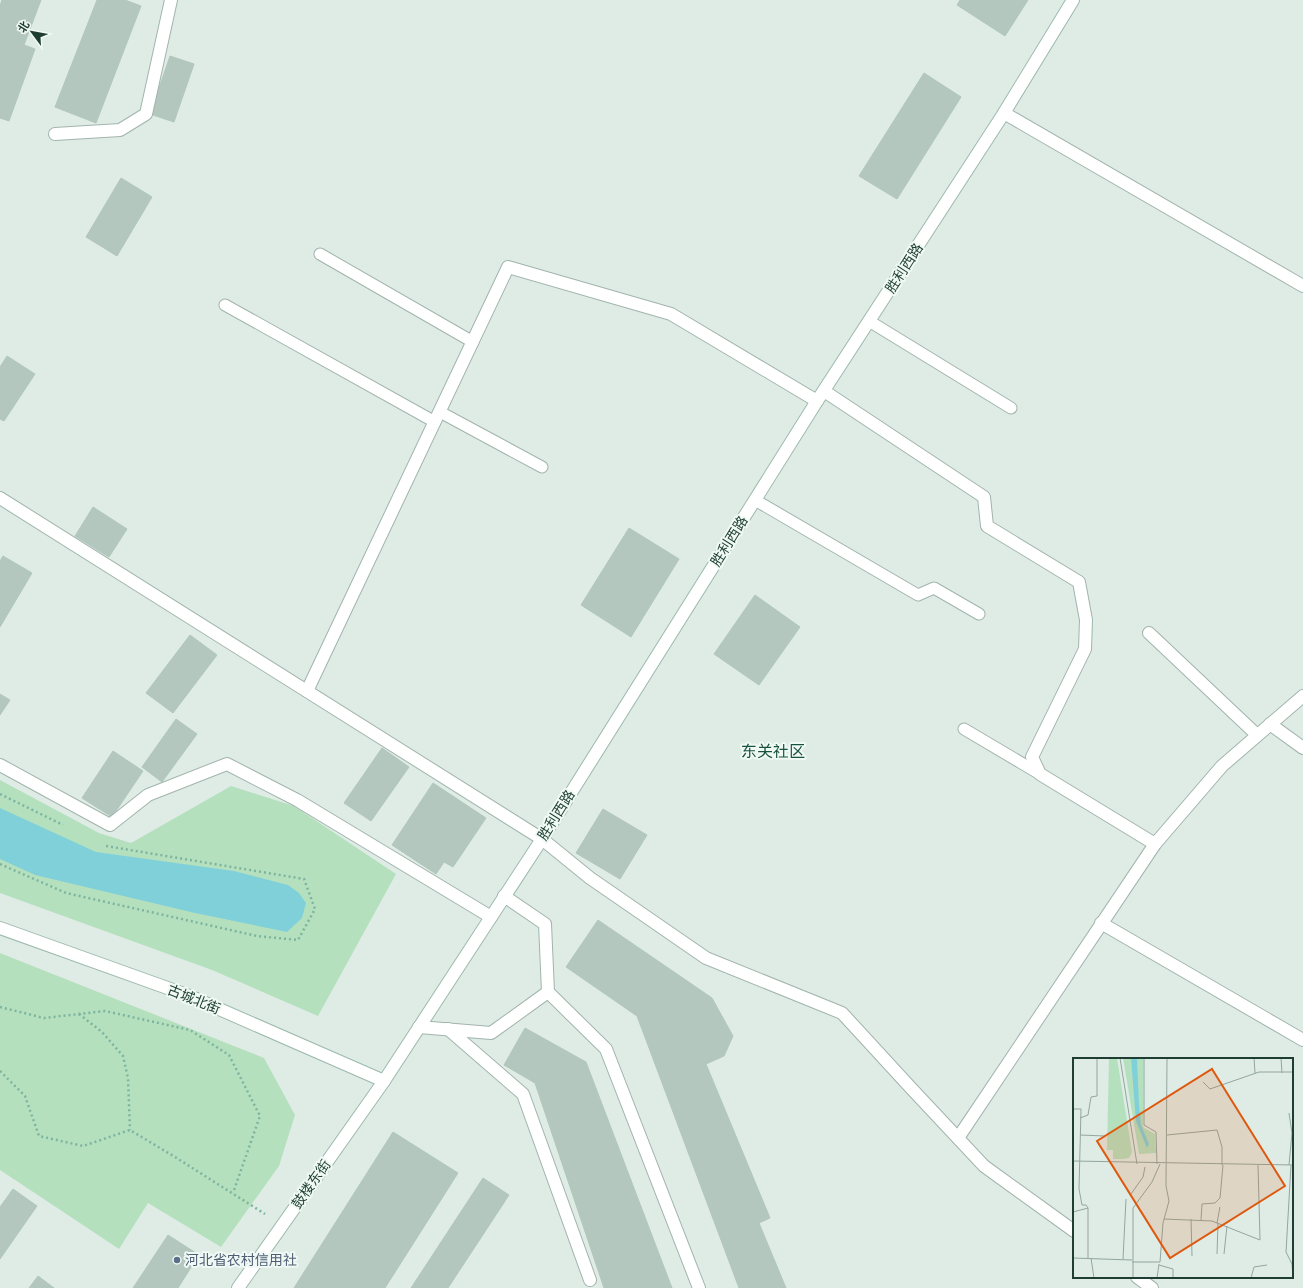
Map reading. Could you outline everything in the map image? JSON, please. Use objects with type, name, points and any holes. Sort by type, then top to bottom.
[{"type":"street","points":[[55,134],[120,130],[146,114],[171,0]]},
{"type":"street","name":"胜利西路","points":[[384,1081],[542,839],[817,401],[1004,113],[1073,0]]},
{"type":"street","points":[[1004,113],[1303,286]]},
{"type":"street","points":[[307,691],[508,267],[671,314],[817,401]]},
{"type":"street","points":[[824,391],[984,497],[987,526],[1079,582],[1086,620],[1085,649],[1032,757],[1040,774],[1155,844]]},
{"type":"street","points":[[0,498],[542,839],[590,878],[706,958],[842,1013],[984,1166],[1073,1230]]},
{"type":"street","points":[[1149,633],[1257,735]]},
{"type":"street","points":[[958,1138],[1155,844],[1222,766],[1303,696]]},
{"type":"street","points":[[1270,724],[1303,748]]},
{"type":"street","points":[[0,765],[110,825],[148,794],[227,764],[297,800],[491,917]]},
{"type":"street","points":[[504,896],[545,924],[548,992],[606,1049],[698,1288]]},
{"type":"street","points":[[1101,923],[1303,1040]]},
{"type":"street","name":"古城北街","points":[[0,928],[187,995],[384,1081]]},
{"type":"street","points":[[419,1027],[491,1033],[548,992]]},
{"type":"street","points":[[448,1029],[522,1094],[590,1280]]},
{"type":"street","name":"鼓楼东街","points":[[238,1288],[384,1081]]},
{"type":"street","points":[[1138,1278],[1152,1288]]},
{"type":"lane","points":[[320,254],[473,342]]},
{"type":"lane","points":[[225,306],[437,417],[542,467]]},
{"type":"lane","points":[[869,321],[1011,408]]},
{"type":"lane","points":[[755,500],[918,595],[934,588],[979,614]]},
{"type":"lane","points":[[964,729],[1040,774]]},
{"type":"path","points":[[0,794],[65,826]]},
{"type":"path","points":[[0,864],[66,893],[257,936],[298,940],[316,909],[304,879],[108,847],[101,844]]},
{"type":"path","points":[[0,1007],[44,1018],[105,1011],[190,1030],[229,1055],[260,1116],[233,1193]]},
{"type":"path","points":[[79,1014],[102,1032],[123,1056],[128,1078],[130,1130]]},
{"type":"path","points":[[0,1071],[25,1096],[39,1136],[83,1146],[130,1130],[175,1156],[282,1225]]},
{"type":"green space","points":[[0,780],[99,833],[131,843],[231,786],[294,806],[396,874],[318,1016],[212,970],[0,893]]},
{"type":"green space","points":[[0,953],[264,1058],[295,1115],[279,1166],[221,1247],[148,1203],[119,1249],[0,1170]]},
{"type":"water","points":[[0,808],[96,852],[234,871],[288,885],[299,893],[306,903],[302,918],[287,932],[195,913],[35,875],[0,859]]},
{"type":"building","points":[[2,0],[41,0],[24,45],[0,36],[0,6]]},
{"type":"building","points":[[97,0],[125,0],[141,6],[96,123],[55,107]]},
{"type":"building","points":[[960,0],[1028,0],[1005,36],[957,5]]},
{"type":"building","points":[[0,36],[35,49],[9,121],[0,118]]},
{"type":"building","points":[[170,56],[194,64],[174,122],[150,114]]},
{"type":"building","points":[[924,73],[961,97],[897,199],[859,176]]},
{"type":"building","points":[[121,178],[152,197],[117,256],[86,237]]},
{"type":"building","points":[[7,356],[35,374],[4,421],[0,419],[0,367]]},
{"type":"building","points":[[93,507],[127,529],[109,557],[75,536]]},
{"type":"building","points":[[629,528],[679,559],[631,637],[581,605]]},
{"type":"building","points":[[3,556],[32,573],[0,627],[0,561]]},
{"type":"building","points":[[755,595],[800,627],[759,685],[714,654]]},
{"type":"building","points":[[190,635],[217,655],[173,713],[146,693]]},
{"type":"building","points":[[0,694],[10,700],[0,715]]},
{"type":"building","points":[[176,719],[197,734],[162,782],[142,767]]},
{"type":"building","points":[[382,748],[409,767],[371,821],[344,803]]},
{"type":"building","points":[[113,751],[143,771],[112,817],[82,798]]},
{"type":"building","points":[[433,783],[486,818],[453,867],[444,862],[436,874],[392,845]]},
{"type":"building","points":[[603,809],[647,835],[620,879],[576,853]]},
{"type":"building","points":[[598,920],[712,998],[733,1036],[724,1056],[706,1064],[770,1218],[759,1223],[786,1288],[739,1288],[637,1016],[566,967]]},
{"type":"building","points":[[525,1028],[586,1062],[672,1288],[604,1288],[535,1083],[504,1065]]},
{"type":"building","points":[[393,1132],[458,1173],[385,1288],[294,1288]]},
{"type":"building","points":[[483,1178],[509,1195],[448,1288],[411,1288]]},
{"type":"building","points":[[13,1189],[37,1206],[0,1259],[0,1207]]},
{"type":"building","points":[[168,1235],[199,1255],[178,1288],[133,1288]]},
{"type":"building","points":[[38,1276],[54,1288],[29,1288]]},
{"type":"place","name":"河北省农村信用社","points":[[177,1260]]},
{"type":"district","name":"东关社区","points":[[773,751]]}]
